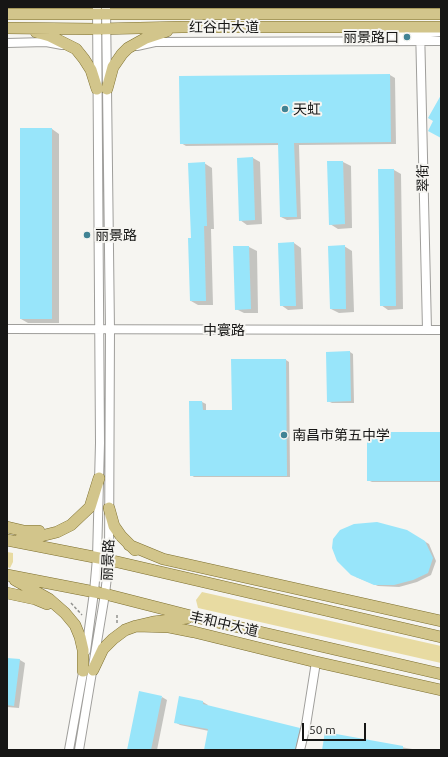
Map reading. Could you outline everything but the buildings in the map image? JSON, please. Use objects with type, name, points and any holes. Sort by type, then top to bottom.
[{"type":"main road","points":[[11,14],[38,10],[44,7]]},
{"type":"main road","points":[[156,7],[182,14]]},
{"type":"main road","name":"红谷中大道","points":[[11,14],[102,11],[182,14],[441,14]]},
{"type":"main road","points":[[102,89],[113,68],[128,48],[146,38],[182,27]]},
{"type":"main road","name":"红谷中大道","points":[[7,28],[102,29],[182,27],[347,27],[420,34],[441,27]]},
{"type":"main road","points":[[20,28],[50,36],[76,49],[84,59],[102,89]]},
{"type":"main road","points":[[9,540],[37,537],[57,532],[71,525],[90,507],[99,478]]},
{"type":"main road","points":[[109,508],[114,526],[129,545],[147,560],[174,575]]},
{"type":"main road","points":[[7,527],[24,531],[44,531],[71,525]]},
{"type":"main road","points":[[9,540],[109,560],[441,637]]},
{"type":"main road","points":[[129,545],[163,559],[441,621]]},
{"type":"main road","points":[[7,576],[49,599],[65,613],[80,636],[88,670]]},
{"type":"main road","name":"丰和中大道","points":[[7,576],[105,594],[195,617],[441,674]]},
{"type":"main road","points":[[7,593],[35,599],[65,613]]},
{"type":"main road","points":[[88,670],[103,649],[125,630],[136,626],[195,617]]},
{"type":"main road","points":[[136,626],[169,627],[194,632],[316,662],[441,690]]},
{"type":"street","name":"丽景路","points":[[78,750],[88,670],[97,558],[100,443],[99,330],[102,11]]},
{"type":"street","points":[[128,48],[155,42],[420,34],[441,32]]},
{"type":"street","points":[[420,34],[441,41]]},
{"type":"street","name":"翠街","points":[[420,34],[427,330]]},
{"type":"street","points":[[7,42],[46,42],[76,49]]},
{"type":"street","name":"丽景路","points":[[69,750],[105,594],[109,560],[110,330],[102,89]]},
{"type":"street","name":"中寰路","points":[[7,329],[441,330]]},
{"type":"street","points":[[300,750],[306,724],[316,662]]},
{"type":"path","points":[[71,603],[82,615]]},
{"type":"path","points":[[117,615],[117,627]]},
{"type":"shaded area","points":[[7,552],[13,553],[13,562],[10,568],[7,567]]},
{"type":"shaded area","points":[[202,592],[441,646],[441,663],[198,608],[196,600]]},
{"type":"place","name":"丽景路口","points":[[407,37]]},
{"type":"place","name":"天虹","points":[[285,109]]},
{"type":"place","name":"丽景路","points":[[87,235]]},
{"type":"place","name":"南昌市第五中学","points":[[284,435]]}]
